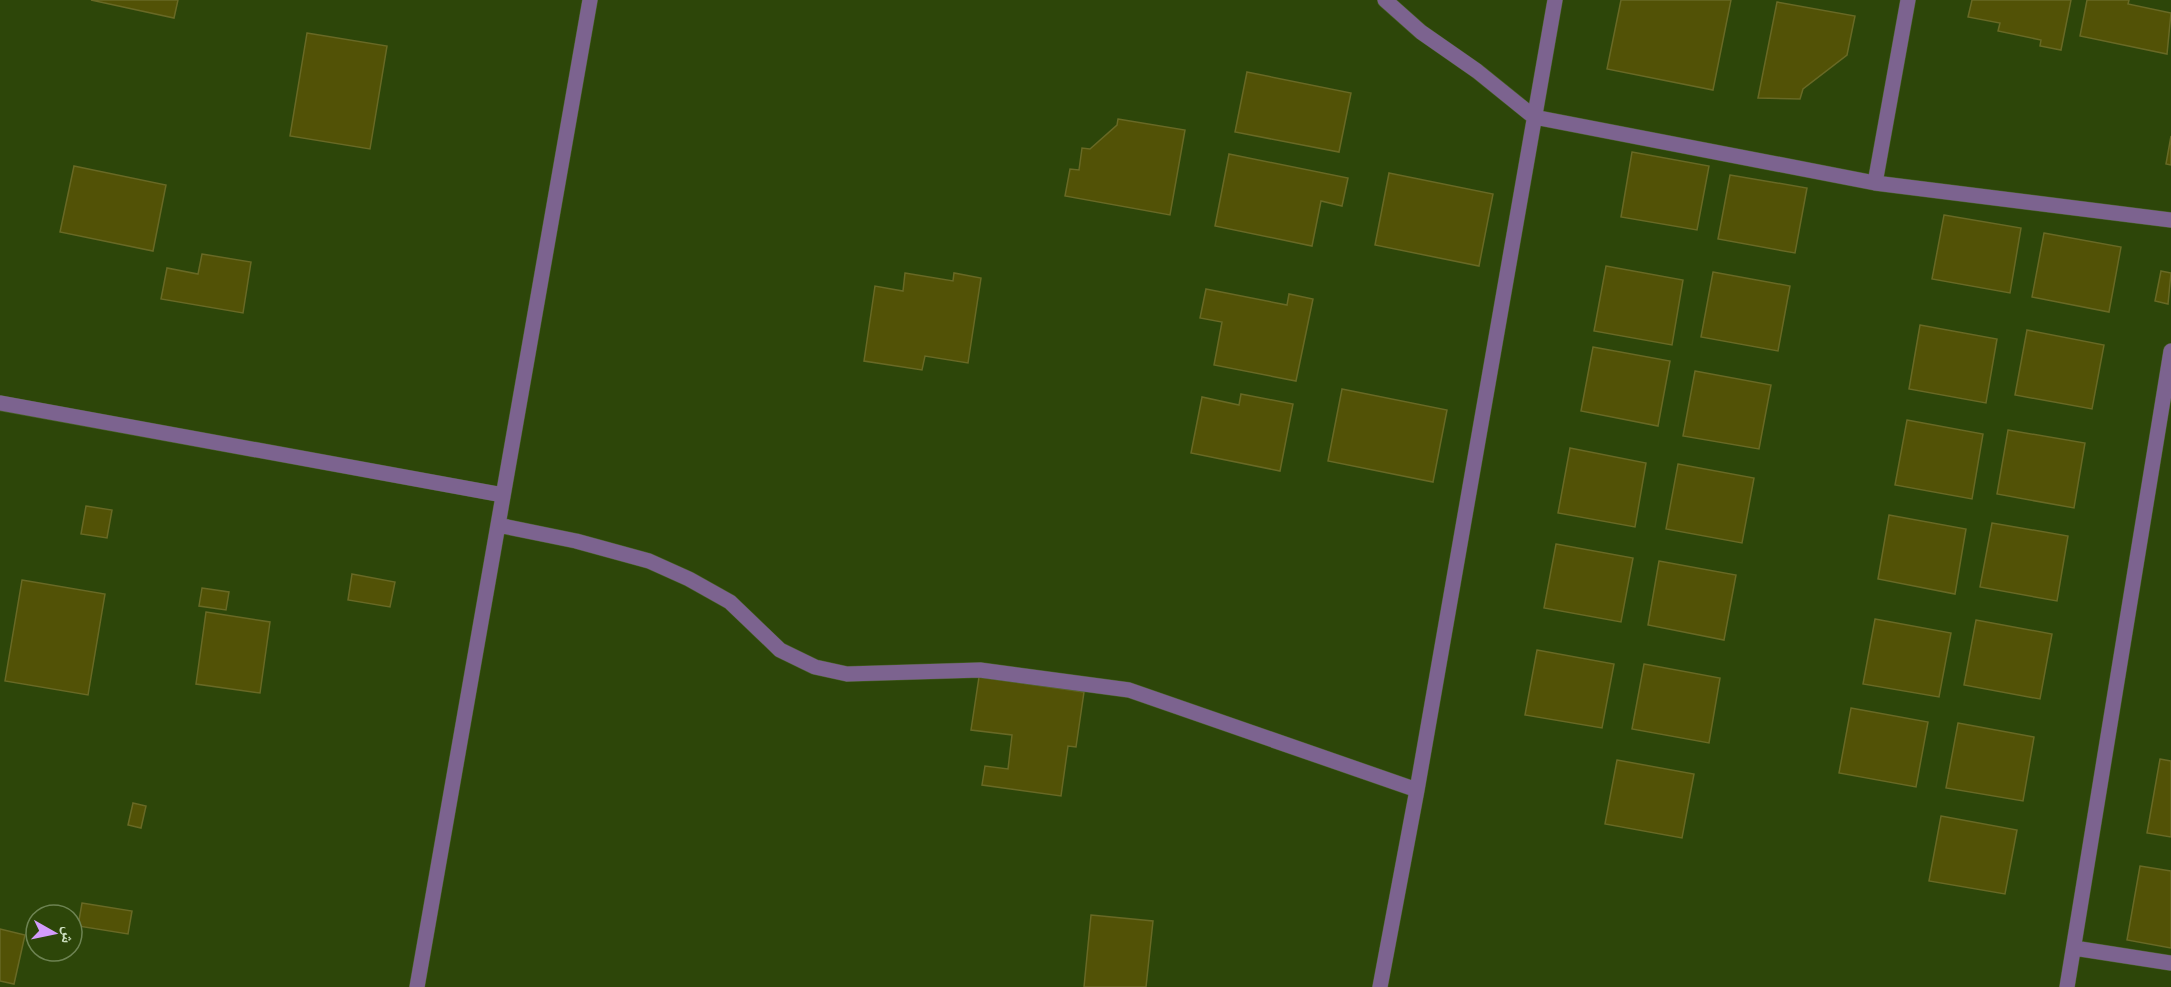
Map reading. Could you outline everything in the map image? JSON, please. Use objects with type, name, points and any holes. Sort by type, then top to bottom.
[{"type":"street","points":[[417,987],[590,0]]},
{"type":"street","points":[[1385,0],[1421,32],[1477,70],[1534,117],[1875,183],[2171,220]]},
{"type":"street","points":[[1380,987],[1417,790],[1555,0]]},
{"type":"street","points":[[1875,183],[1908,0]]},
{"type":"street","points":[[2067,987],[2171,351]]},
{"type":"street","points":[[0,404],[503,495]]},
{"type":"street","points":[[498,525],[576,541],[659,566],[729,602],[780,650],[815,667],[847,674],[980,670],[1129,690],[1417,790]]},
{"type":"street","points":[[2074,948],[2171,963]]},
{"type":"building","points":[[91,0],[178,0],[174,18]]},
{"type":"building","points":[[1621,0],[1731,0],[1713,90],[1607,69]]},
{"type":"building","points":[[1972,0],[2071,0],[2061,50],[2040,46],[2041,40],[1998,31],[2000,23],[1968,17]]},
{"type":"building","points":[[2087,0],[2129,0],[2128,4],[2171,13],[2167,54],[2080,36]]},
{"type":"building","points":[[1777,2],[1855,16],[1847,55],[1803,89],[1800,99],[1758,98]]},
{"type":"building","points":[[307,33],[387,46],[370,149],[290,136]]},
{"type":"building","points":[[1247,72],[1351,93],[1339,152],[1235,132]]},
{"type":"building","points":[[1118,119],[1185,130],[1170,215],[1065,196],[1070,169],[1079,170],[1082,148],[1090,149],[1117,125]]},
{"type":"building","points":[[2171,136],[2171,165],[2166,164]]},
{"type":"building","points":[[1632,152],[1709,166],[1697,230],[1621,217]]},
{"type":"building","points":[[1229,154],[1348,178],[1342,206],[1321,201],[1312,246],[1215,226]]},
{"type":"building","points":[[74,166],[166,185],[153,251],[60,232]]},
{"type":"building","points":[[1389,173],[1493,194],[1479,266],[1375,245]]},
{"type":"building","points":[[1730,175],[1807,188],[1795,253],[1718,239]]},
{"type":"building","points":[[1944,215],[2021,228],[2010,293],[1932,279]]},
{"type":"building","points":[[2044,233],[2121,247],[2109,312],[2032,297]]},
{"type":"building","points":[[202,254],[251,262],[243,313],[161,299],[167,268],[198,274]]},
{"type":"building","points":[[1606,266],[1683,280],[1672,345],[1594,331]]},
{"type":"building","points":[[2161,271],[2171,273],[2168,304],[2155,301]]},
{"type":"building","points":[[1713,272],[1790,286],[1778,351],[1701,337]]},
{"type":"building","points":[[905,273],[953,281],[954,273],[981,278],[968,363],[925,356],[922,370],[864,361],[875,286],[903,291]]},
{"type":"building","points":[[1206,289],[1287,305],[1289,294],[1313,299],[1296,381],[1214,365],[1222,322],[1200,318]]},
{"type":"building","points":[[1920,325],[1997,339],[1986,403],[1909,389]]},
{"type":"building","points":[[2027,330],[2104,345],[2092,409],[2015,395]]},
{"type":"building","points":[[1593,347],[1670,361],[1658,426],[1581,411]]},
{"type":"building","points":[[1695,371],[1771,385],[1759,449],[1683,436]]},
{"type":"building","points":[[1342,389],[1447,410],[1433,482],[1328,461]]},
{"type":"building","points":[[1241,394],[1293,404],[1280,471],[1191,453],[1202,397],[1239,405]]},
{"type":"building","points":[[1907,420],[1983,434],[1972,499],[1895,485]]},
{"type":"building","points":[[2008,430],[2085,443],[2074,508],[1997,494]]},
{"type":"building","points":[[1570,448],[1646,463],[1635,527],[1558,513]]},
{"type":"building","points":[[1678,464],[1754,478],[1742,543],[1666,529]]},
{"type":"building","points":[[86,506],[112,510],[107,538],[81,534]]},
{"type":"building","points":[[1889,515],[1966,529],[1955,594],[1878,579]]},
{"type":"building","points":[[1992,523],[2068,536],[2057,601],[1980,587]]},
{"type":"building","points":[[1556,544],[1633,558],[1621,622],[1544,608]]},
{"type":"building","points":[[1659,561],[1736,575],[1724,640],[1648,625]]},
{"type":"building","points":[[352,574],[395,582],[390,607],[348,600]]},
{"type":"building","points":[[22,580],[105,594],[88,695],[5,681]]},
{"type":"building","points":[[202,588],[229,592],[226,610],[199,606]]},
{"type":"building","points":[[206,612],[270,622],[260,693],[196,684]]},
{"type":"building","points":[[1875,619],[1951,633],[1939,697],[1863,684]]},
{"type":"building","points":[[1976,620],[2052,634],[2040,699],[1964,685]]},
{"type":"building","points":[[1537,650],[1614,664],[1602,728],[1525,715]]},
{"type":"building","points":[[1644,664],[1720,678],[1709,743],[1632,729]]},
{"type":"building","points":[[979,677],[1084,692],[1076,747],[1068,746],[1061,796],[982,785],[985,766],[1008,769],[1012,735],[971,730]]},
{"type":"building","points":[[1851,708],[1928,722],[1916,787],[1839,773]]},
{"type":"building","points":[[1958,723],[2034,737],[2023,801],[1946,788]]},
{"type":"building","points":[[2160,759],[2171,761],[2171,837],[2147,833]]},
{"type":"building","points":[[1617,760],[1694,774],[1682,838],[1605,824]]},
{"type":"building","points":[[133,803],[146,806],[141,828],[128,825]]},
{"type":"building","points":[[1941,816],[2017,830],[2005,894],[1929,881]]},
{"type":"building","points":[[2140,866],[2171,871],[2171,948],[2127,940]]},
{"type":"building","points":[[84,903],[132,911],[128,934],[84,927]]},
{"type":"building","points":[[1091,915],[1153,921],[1146,987],[1084,987]]},
{"type":"building","points":[[0,929],[24,935],[14,984],[0,981]]}]
